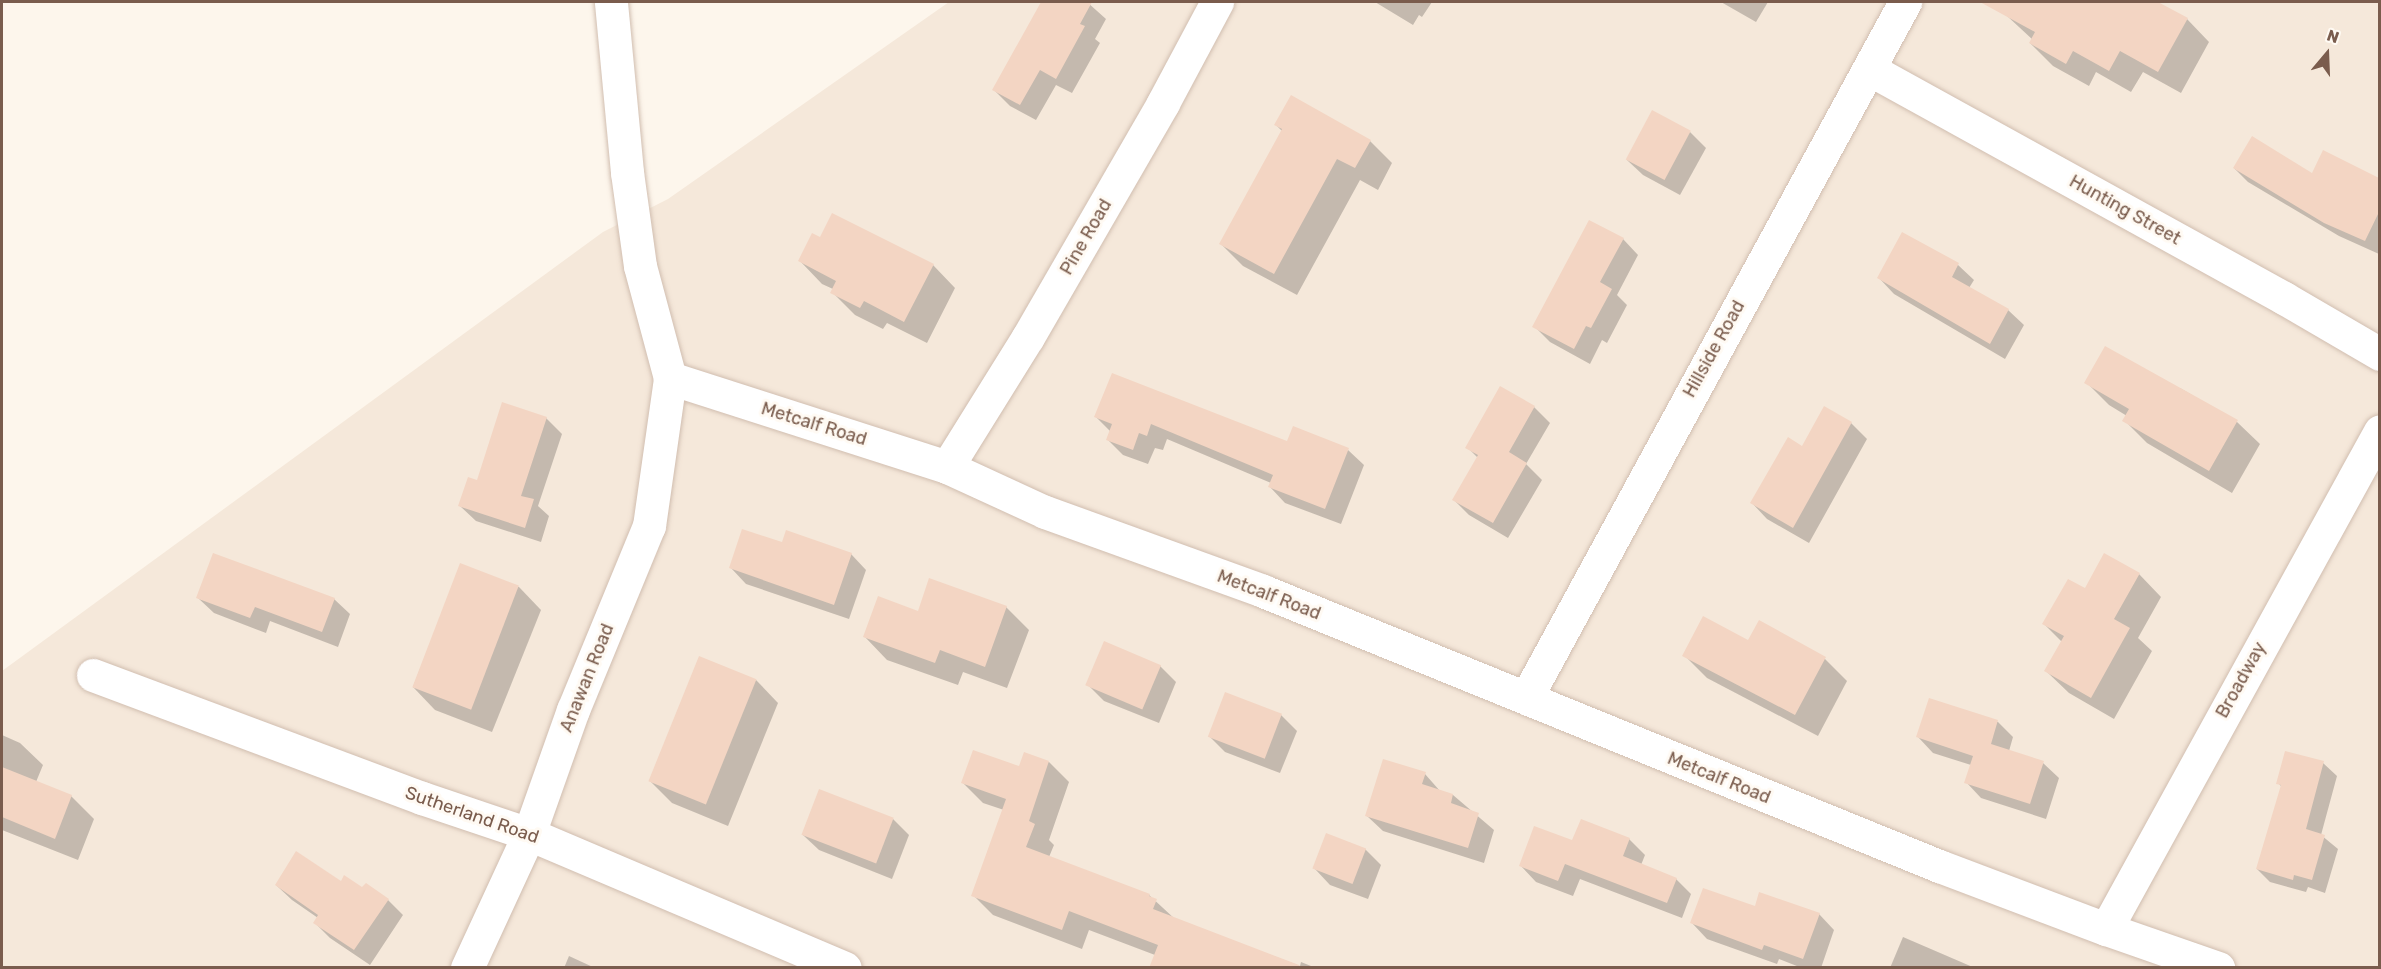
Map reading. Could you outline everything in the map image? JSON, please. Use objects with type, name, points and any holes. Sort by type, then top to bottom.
[{"type":"street","points":[[611,2],[626,160],[640,267],[670,378]]},
{"type":"street","name":"Pine Road","points":[[947,467],[1028,337],[1163,103],[1217,2]]},
{"type":"street","name":"Hillside Road","points":[[1526,698],[1905,2]]},
{"type":"street","name":"Hunting Street","points":[[1869,69],[2284,298],[2379,354]]},
{"type":"street","name":"Metcalf Road","points":[[670,378],[947,467],[1045,512],[1263,591],[1939,866],[2106,929],[2218,968]]},
{"type":"street","name":"Anawan Road","points":[[467,968],[529,834],[573,710],[649,526],[670,378]]},
{"type":"street","name":"Broadway","points":[[2106,929],[2379,431]]},
{"type":"street","name":"Sutherland Road","points":[[93,675],[422,798],[529,834],[845,968]]},
{"type":"shaded area","points":[[949,2],[2379,2],[2379,967],[2,967],[2,671],[603,232],[668,199]]},
{"type":"building","points":[[1041,2],[1092,2],[1080,24],[1085,26],[1056,79],[1040,70],[1020,105],[992,90]]},
{"type":"building","points":[[1980,2],[2158,2],[2188,18],[2158,72],[2120,51],[2109,71],[2073,51],[2066,64],[2029,43],[2035,32]]},
{"type":"building","points":[[1291,95],[1371,140],[1355,168],[1337,159],[1274,274],[1219,244],[1282,129],[1274,125]]},
{"type":"building","points":[[1652,110],[1691,131],[1665,180],[1626,159]]},
{"type":"building","points":[[2252,136],[2312,173],[2323,150],[2379,178],[2379,212],[2365,241],[2324,223],[2233,168]]},
{"type":"building","points":[[832,213],[934,264],[904,322],[864,301],[860,308],[830,293],[836,281],[798,261],[812,233],[820,237]]},
{"type":"building","points":[[1589,220],[1624,238],[1600,282],[1612,289],[1591,328],[1586,326],[1574,349],[1532,327]]},
{"type":"building","points":[[1902,232],[1959,263],[1952,277],[2009,309],[1990,344],[1877,278]]},
{"type":"building","points":[[2105,346],[2238,420],[2209,471],[2122,421],[2129,409],[2084,383]]},
{"type":"building","points":[[1112,373],[1287,441],[1293,426],[1349,448],[1325,509],[1268,487],[1273,475],[1151,424],[1147,436],[1139,433],[1133,450],[1106,440],[1112,424],[1094,417]]},
{"type":"building","points":[[1500,386],[1535,406],[1509,452],[1527,463],[1493,523],[1452,500],[1478,455],[1465,448]]},
{"type":"building","points":[[502,402],[547,417],[521,496],[534,499],[525,528],[458,506],[468,477],[477,480]]},
{"type":"building","points":[[1824,406],[1852,422],[1793,528],[1750,503],[1788,437],[1802,446]]},
{"type":"building","points":[[742,529],[782,542],[786,530],[852,553],[834,605],[729,568]]},
{"type":"building","points":[[213,553],[335,598],[322,632],[255,607],[250,618],[196,598]]},
{"type":"building","points":[[2104,553],[2140,573],[2114,619],[2130,628],[2091,698],[2044,671],[2064,636],[2042,624],[2068,579],[2085,588]]},
{"type":"building","points":[[460,563],[519,586],[471,710],[412,687]]},
{"type":"building","points":[[929,578],[1007,606],[985,667],[940,650],[935,663],[863,637],[878,596],[918,611]]},
{"type":"building","points":[[1703,616],[1748,640],[1759,620],[1826,657],[1795,715],[1682,656]]},
{"type":"building","points":[[1104,641],[1161,665],[1142,709],[1085,685]]},
{"type":"building","points":[[699,656],[756,679],[706,804],[648,781]]},
{"type":"building","points":[[1225,692],[1282,714],[1265,759],[1208,737]]},
{"type":"building","points":[[1929,698],[1998,720],[1991,744],[2044,761],[2030,804],[1964,783],[1973,756],[1916,737]]},
{"type":"building","points":[[973,750],[1019,766],[1024,752],[1049,761],[1029,821],[1035,824],[1026,847],[1150,894],[1149,896],[1157,899],[1153,909],[1299,965],[1299,968],[1149,968],[1158,945],[1069,911],[1062,930],[971,896],[1006,799],[961,783]]},
{"type":"building","points":[[2285,751],[2324,761],[2306,829],[2325,835],[2312,880],[2294,875],[2293,880],[2256,869],[2281,785],[2276,784]]},
{"type":"building","points":[[1383,759],[1426,772],[1422,784],[1453,794],[1451,803],[1479,813],[1468,848],[1365,816]]},
{"type":"building","points":[[2,767],[72,795],[55,839],[2,817]]},
{"type":"building","points":[[819,789],[894,818],[876,863],[801,835]]},
{"type":"building","points":[[1581,819],[1630,838],[1623,856],[1677,878],[1667,903],[1565,864],[1558,881],[1519,866],[1534,826],[1572,840]]},
{"type":"building","points":[[1326,833],[1366,848],[1353,884],[1312,868]]},
{"type":"building","points":[[296,851],[341,881],[344,875],[362,887],[366,883],[389,899],[354,950],[313,923],[318,915],[275,885]]},
{"type":"building","points":[[1703,888],[1755,906],[1759,892],[1820,913],[1803,959],[1764,945],[1762,950],[1690,923]]}]
